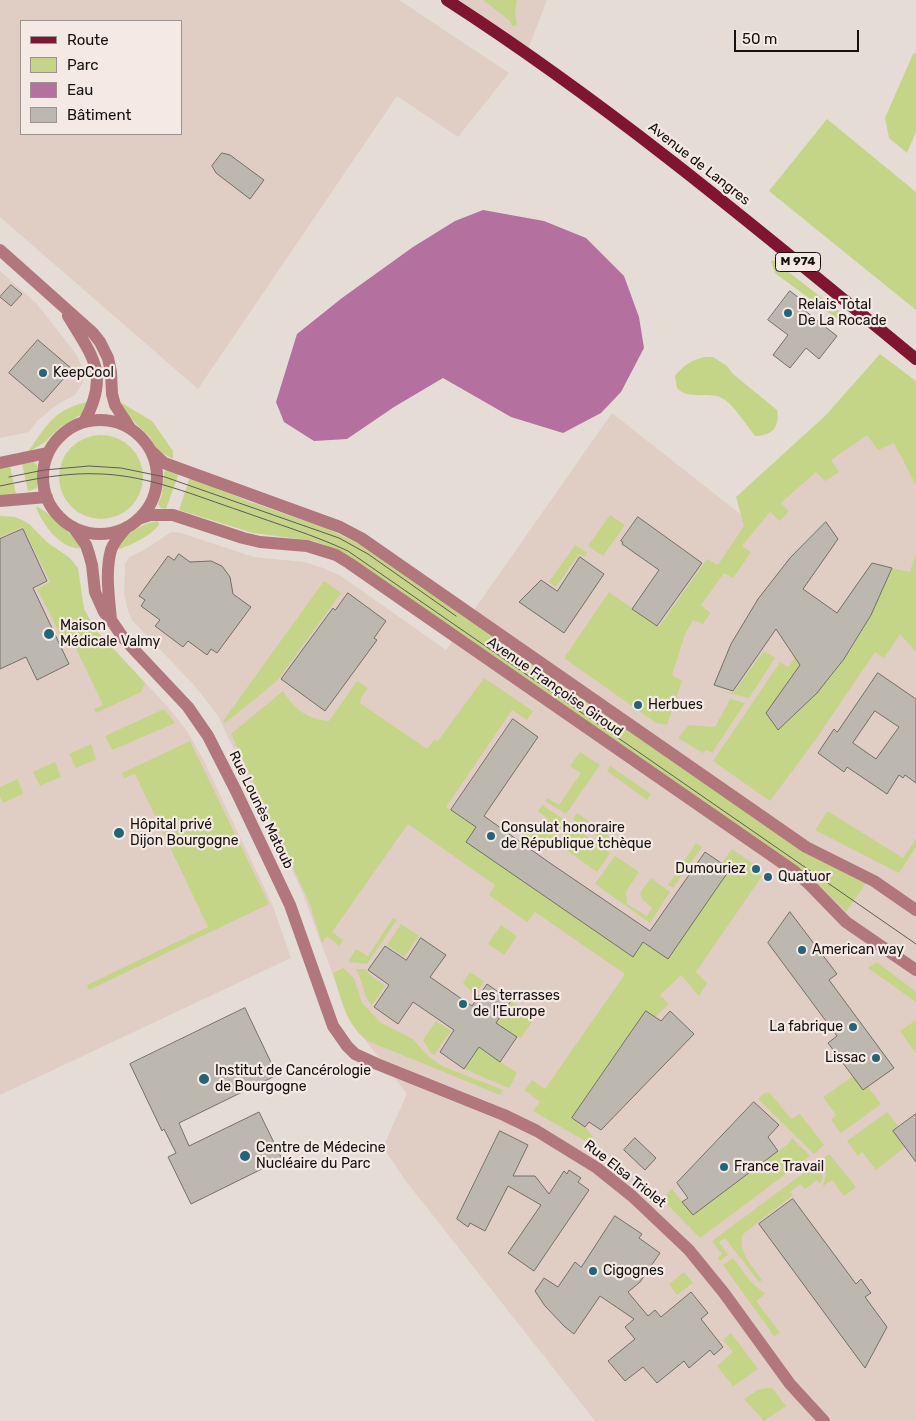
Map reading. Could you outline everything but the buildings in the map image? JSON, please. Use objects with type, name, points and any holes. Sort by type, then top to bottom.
[{"type":"main road","name":"Avenue de Langres","points":[[450,2],[527,52],[679,166],[916,359]]},
{"type":"street","points":[[0,250],[93,333],[100,342],[110,364],[112,394],[115,405],[130,428]]},
{"type":"street","points":[[63,308],[89,350],[96,367],[96,395],[84,422]]},
{"type":"street","name":"Avenue Françoise Giroud","points":[[133,522],[148,508],[155,493],[158,477],[156,462],[148,446],[130,428],[104,420],[84,422],[67,430],[58,438],[47,453],[43,482],[47,497],[56,513],[74,527],[85,532],[102,534],[120,530],[150,515],[173,515],[243,538],[260,542],[308,546],[336,556],[349,563],[794,871],[810,884],[846,922],[916,970]]},
{"type":"street","name":"Avenue Françoise Giroud","points":[[151,451],[164,463],[340,527],[360,538],[806,847],[874,881],[916,910]]},
{"type":"street","points":[[0,463],[47,453]]},
{"type":"street","points":[[0,501],[47,497]]},
{"type":"street","points":[[111,620],[109,567],[111,550],[116,540],[133,522]]},
{"type":"street","name":"Rue Lounès Matoub","points":[[74,527],[86,544],[92,565],[95,592],[104,612],[124,639],[188,707],[208,736],[290,905],[333,1026],[341,1038]]},
{"type":"street","name":"Rue Elsa Triolet","points":[[341,1038],[355,1054],[504,1115],[537,1131],[597,1168],[632,1196],[689,1250],[729,1300],[790,1384],[824,1421]]},
{"type":"shaded area","points":[[0,0],[399,0],[509,73],[458,137],[397,96],[198,389],[0,217]]},
{"type":"shaded area","points":[[459,0],[547,0],[527,52]]},
{"type":"shaded area","points":[[0,271],[37,304],[76,354],[84,374],[83,382],[75,395],[48,412],[37,421],[29,432],[0,438]]},
{"type":"shaded area","points":[[855,386],[916,436],[916,1421],[595,1421],[405,1180],[383,1147],[407,1094],[349,1019],[301,889],[217,714],[193,684],[132,620],[124,594],[125,564],[129,557],[144,550],[171,532],[181,533],[254,557],[305,562],[323,568],[341,576],[446,650],[612,413],[753,524]],"holes":[[[639,1238],[660,1253],[646,1274],[627,1261],[632,1289],[613,1305],[600,1296],[575,1332],[573,1332],[564,1278],[575,1263],[583,1268],[583,1264],[596,1245]]]},
{"type":"shaded area","name":"Hôpital privé Dijon Bourgogne","points":[[0,516],[15,517],[29,524],[48,543],[70,558],[78,568],[84,609],[95,629],[168,707],[187,731],[204,761],[273,906],[291,958],[0,1095]]},
{"type":"green space","points":[[483,0],[517,0],[515,11],[517,25],[512,26],[509,20]]},
{"type":"green space","points":[[916,53],[916,132],[907,153],[889,138],[885,118],[913,54]]},
{"type":"green space","points":[[827,119],[916,192],[916,310],[769,191]]},
{"type":"green space","points":[[773,260],[853,322],[853,324],[841,322],[775,273],[771,262]]},
{"type":"green space","points":[[880,354],[916,381],[916,485],[894,443],[878,450],[867,435],[831,460],[839,472],[825,481],[816,472],[781,503],[789,511],[780,521],[770,512],[742,546],[751,552],[733,578],[724,573],[701,605],[710,613],[703,624],[693,620],[685,634],[672,675],[682,681],[667,725],[656,723],[564,658],[609,592],[659,627],[707,559],[718,565],[744,526],[736,497],[825,416]]},
{"type":"green space","points":[[704,357],[713,357],[727,366],[733,374],[777,410],[778,416],[774,429],[761,436],[755,436],[737,412],[725,400],[713,395],[688,394],[677,388],[675,376],[678,372],[688,364]]},
{"type":"green space","points":[[87,402],[82,414],[60,427],[45,442],[27,453],[45,428],[58,415],[75,405]]},
{"type":"green space","points":[[120,402],[152,421],[173,451],[173,459],[157,450],[150,437],[127,415]]},
{"type":"green space","points":[[101,435],[124,442],[136,454],[143,477],[136,500],[124,512],[101,519],[78,512],[66,500],[59,477],[66,454],[78,442]]},
{"type":"green space","points":[[34,462],[37,465],[37,488],[28,491],[22,464]]},
{"type":"green space","points":[[10,466],[16,494],[0,497],[0,468]]},
{"type":"green space","points":[[166,470],[179,473],[166,509],[161,508],[158,504],[162,494]]},
{"type":"green space","points":[[190,477],[245,500],[328,529],[363,546],[811,856],[866,883],[846,912],[818,884],[797,867],[327,546],[314,541],[253,533],[179,510]]},
{"type":"green space","points":[[36,506],[61,525],[82,548],[74,548],[67,545],[53,535],[42,521]]},
{"type":"green space","points":[[610,515],[625,525],[603,556],[588,546]]},
{"type":"green space","points":[[0,516],[15,517],[29,524],[48,543],[70,558],[78,568],[84,609],[95,629],[145,683],[141,692],[96,713],[94,709],[103,705],[75,646],[68,649],[37,589],[50,582],[23,527],[0,537]]},
{"type":"green space","points":[[158,521],[159,525],[146,536],[120,549],[117,548],[124,538],[134,530]]},
{"type":"green space","points":[[575,545],[587,553],[585,557],[579,554],[556,587],[549,582]]},
{"type":"green space","points":[[916,552],[916,652],[900,634],[884,658],[875,652],[816,739],[770,801],[713,761],[780,662],[788,667],[803,647],[809,652],[766,713],[778,730],[808,702],[836,671],[852,648],[869,619],[892,568],[910,572]]},
{"type":"green space","points":[[324,581],[341,593],[277,681],[225,723],[223,721]]},
{"type":"green space","points":[[764,651],[775,658],[749,698],[720,691],[733,693]]},
{"type":"green space","points":[[484,678],[533,711],[527,720],[512,710],[446,807],[476,827],[633,957],[643,942],[668,959],[730,869],[722,863],[732,849],[754,864],[751,868],[762,876],[696,972],[707,983],[699,996],[681,975],[660,995],[669,1004],[655,1017],[646,1011],[572,1118],[585,1127],[593,1137],[587,1142],[533,1111],[540,1102],[525,1090],[532,1080],[545,1089],[625,974],[535,912],[527,922],[489,895],[495,885],[408,824],[332,932],[343,940],[339,946],[327,936],[322,943],[309,902],[231,734],[283,691],[302,712],[314,718],[329,721],[357,681],[368,688],[362,696],[360,703],[427,749],[434,740],[438,741]]},
{"type":"green space","points":[[730,699],[745,703],[712,753],[706,750],[703,753],[678,738],[689,725],[715,727]]},
{"type":"green space","points":[[164,709],[175,723],[112,750],[105,736]]},
{"type":"green space","points":[[190,741],[269,904],[89,990],[87,985],[208,927],[135,774],[124,778],[122,773]]},
{"type":"green space","points":[[91,744],[96,759],[76,768],[69,754]]},
{"type":"green space","points":[[580,752],[600,765],[566,814],[545,801],[547,798],[559,805],[581,773],[570,766]]},
{"type":"green space","points":[[55,762],[61,777],[40,786],[33,772]]},
{"type":"green space","points":[[610,766],[651,794],[647,800],[607,771]]},
{"type":"green space","points":[[18,779],[23,794],[3,803],[0,797],[0,787]]},
{"type":"green space","points":[[542,805],[566,821],[546,851],[522,835],[527,828],[538,835],[548,819],[538,811]]},
{"type":"green space","points":[[827,812],[903,858],[916,839],[916,847],[899,873],[815,830]]},
{"type":"green space","points":[[577,813],[618,842],[614,848],[573,819]]},
{"type":"green space","points":[[571,825],[610,853],[597,872],[558,844]]},
{"type":"green space","points":[[696,843],[702,847],[673,888],[668,885]]},
{"type":"green space","points":[[615,856],[639,872],[626,891],[627,904],[647,916],[652,908],[642,899],[640,893],[651,878],[670,892],[650,923],[595,884]]},
{"type":"green space","points":[[393,918],[397,920],[367,964],[348,962],[356,949],[368,956]]},
{"type":"green space","points":[[401,924],[419,936],[404,957],[387,945]]},
{"type":"green space","points":[[501,925],[517,936],[504,955],[488,944]]},
{"type":"green space","points":[[877,962],[916,992],[916,1002],[868,968]]},
{"type":"green space","points":[[343,968],[354,978],[362,1003],[381,1023],[413,1039],[428,1056],[442,1066],[503,1090],[500,1095],[368,1041],[354,1028],[345,1011],[333,973]]},
{"type":"green space","points":[[355,969],[366,969],[369,974],[385,986],[372,1005],[366,997]]},
{"type":"green space","points":[[470,972],[484,981],[474,997],[463,983]]},
{"type":"green space","points":[[511,1001],[535,1017],[521,1038],[496,1023]]},
{"type":"green space","points":[[916,1020],[916,1054],[900,1031]]},
{"type":"green space","points":[[436,1021],[451,1031],[434,1055],[423,1040]]},
{"type":"green space","points":[[479,1047],[517,1073],[509,1088],[464,1069]]},
{"type":"green space","points":[[853,1076],[863,1090],[868,1087],[881,1104],[841,1133],[831,1120],[836,1115],[823,1097]]},
{"type":"green space","points":[[769,1092],[791,1119],[800,1114],[824,1145],[814,1154],[758,1099],[763,1094]]},
{"type":"green space","points":[[887,1112],[899,1127],[893,1131],[905,1147],[876,1170],[862,1152],[858,1156],[847,1141]]},
{"type":"green space","points":[[792,1138],[810,1156],[700,1238],[662,1199],[672,1189],[693,1215],[789,1143]]},
{"type":"green space","points":[[829,1154],[856,1187],[844,1196],[832,1180],[823,1186],[826,1175],[820,1160]]},
{"type":"green space","points":[[817,1163],[823,1178],[820,1184],[817,1180],[805,1189],[800,1184],[790,1192],[793,1195],[743,1234],[742,1247],[744,1253],[762,1280],[759,1282],[725,1238],[719,1242],[728,1255],[720,1261],[718,1258],[722,1254],[712,1241]]},
{"type":"green space","points":[[733,1258],[751,1282],[765,1294],[756,1301],[780,1333],[774,1336],[723,1265]]},
{"type":"green space","points":[[684,1272],[693,1283],[677,1295],[669,1284]]},
{"type":"green space","points":[[731,1333],[758,1369],[733,1386],[717,1366],[733,1352],[723,1340]]},
{"type":"green space","points":[[772,1388],[786,1406],[764,1421],[744,1399],[758,1390]]},
{"type":"water","points":[[483,210],[544,221],[586,238],[624,276],[639,317],[644,348],[621,392],[601,413],[563,433],[511,417],[443,378],[394,407],[347,439],[314,441],[284,422],[276,402],[297,334],[342,298],[413,247],[455,221]]},
{"type":"tram line","points":[[9,477],[44,470],[89,466],[121,468],[165,477],[339,538],[368,554],[456,616]]},
{"type":"tram line","points":[[0,486],[76,474],[102,474],[138,479],[190,493],[309,535],[348,551],[916,944]]},
{"type":"place","name":"Relais Total De La Rocade","points":[[788,313]]},
{"type":"place","name":"KeepCool","points":[[43,373]]},
{"type":"place","name":"Maison Médicale Valmy","points":[[49,634]]},
{"type":"place","name":"Herbues","points":[[638,705]]},
{"type":"place","name":"Hôpital privé Dijon Bourgogne","points":[[119,833]]},
{"type":"place","name":"Consulat honoraire de République tchèque","points":[[491,836]]},
{"type":"place","name":"Dumouriez","points":[[756,869]]},
{"type":"place","name":"Quatuor","points":[[768,877]]},
{"type":"place","name":"American way","points":[[802,950]]},
{"type":"place","name":"Les terrasses de l'Europe","points":[[463,1004]]},
{"type":"place","name":"La fabrique","points":[[853,1027]]},
{"type":"place","name":"Lissac","points":[[876,1058]]},
{"type":"place","name":"Institut de Cancérologie de Bourgogne","points":[[204,1079]]},
{"type":"place","name":"Centre de Médecine Nucléaire du Parc","points":[[245,1156]]},
{"type":"place","name":"France Travail","points":[[724,1167]]},
{"type":"place","name":"Cigognes","points":[[593,1271]]}]
